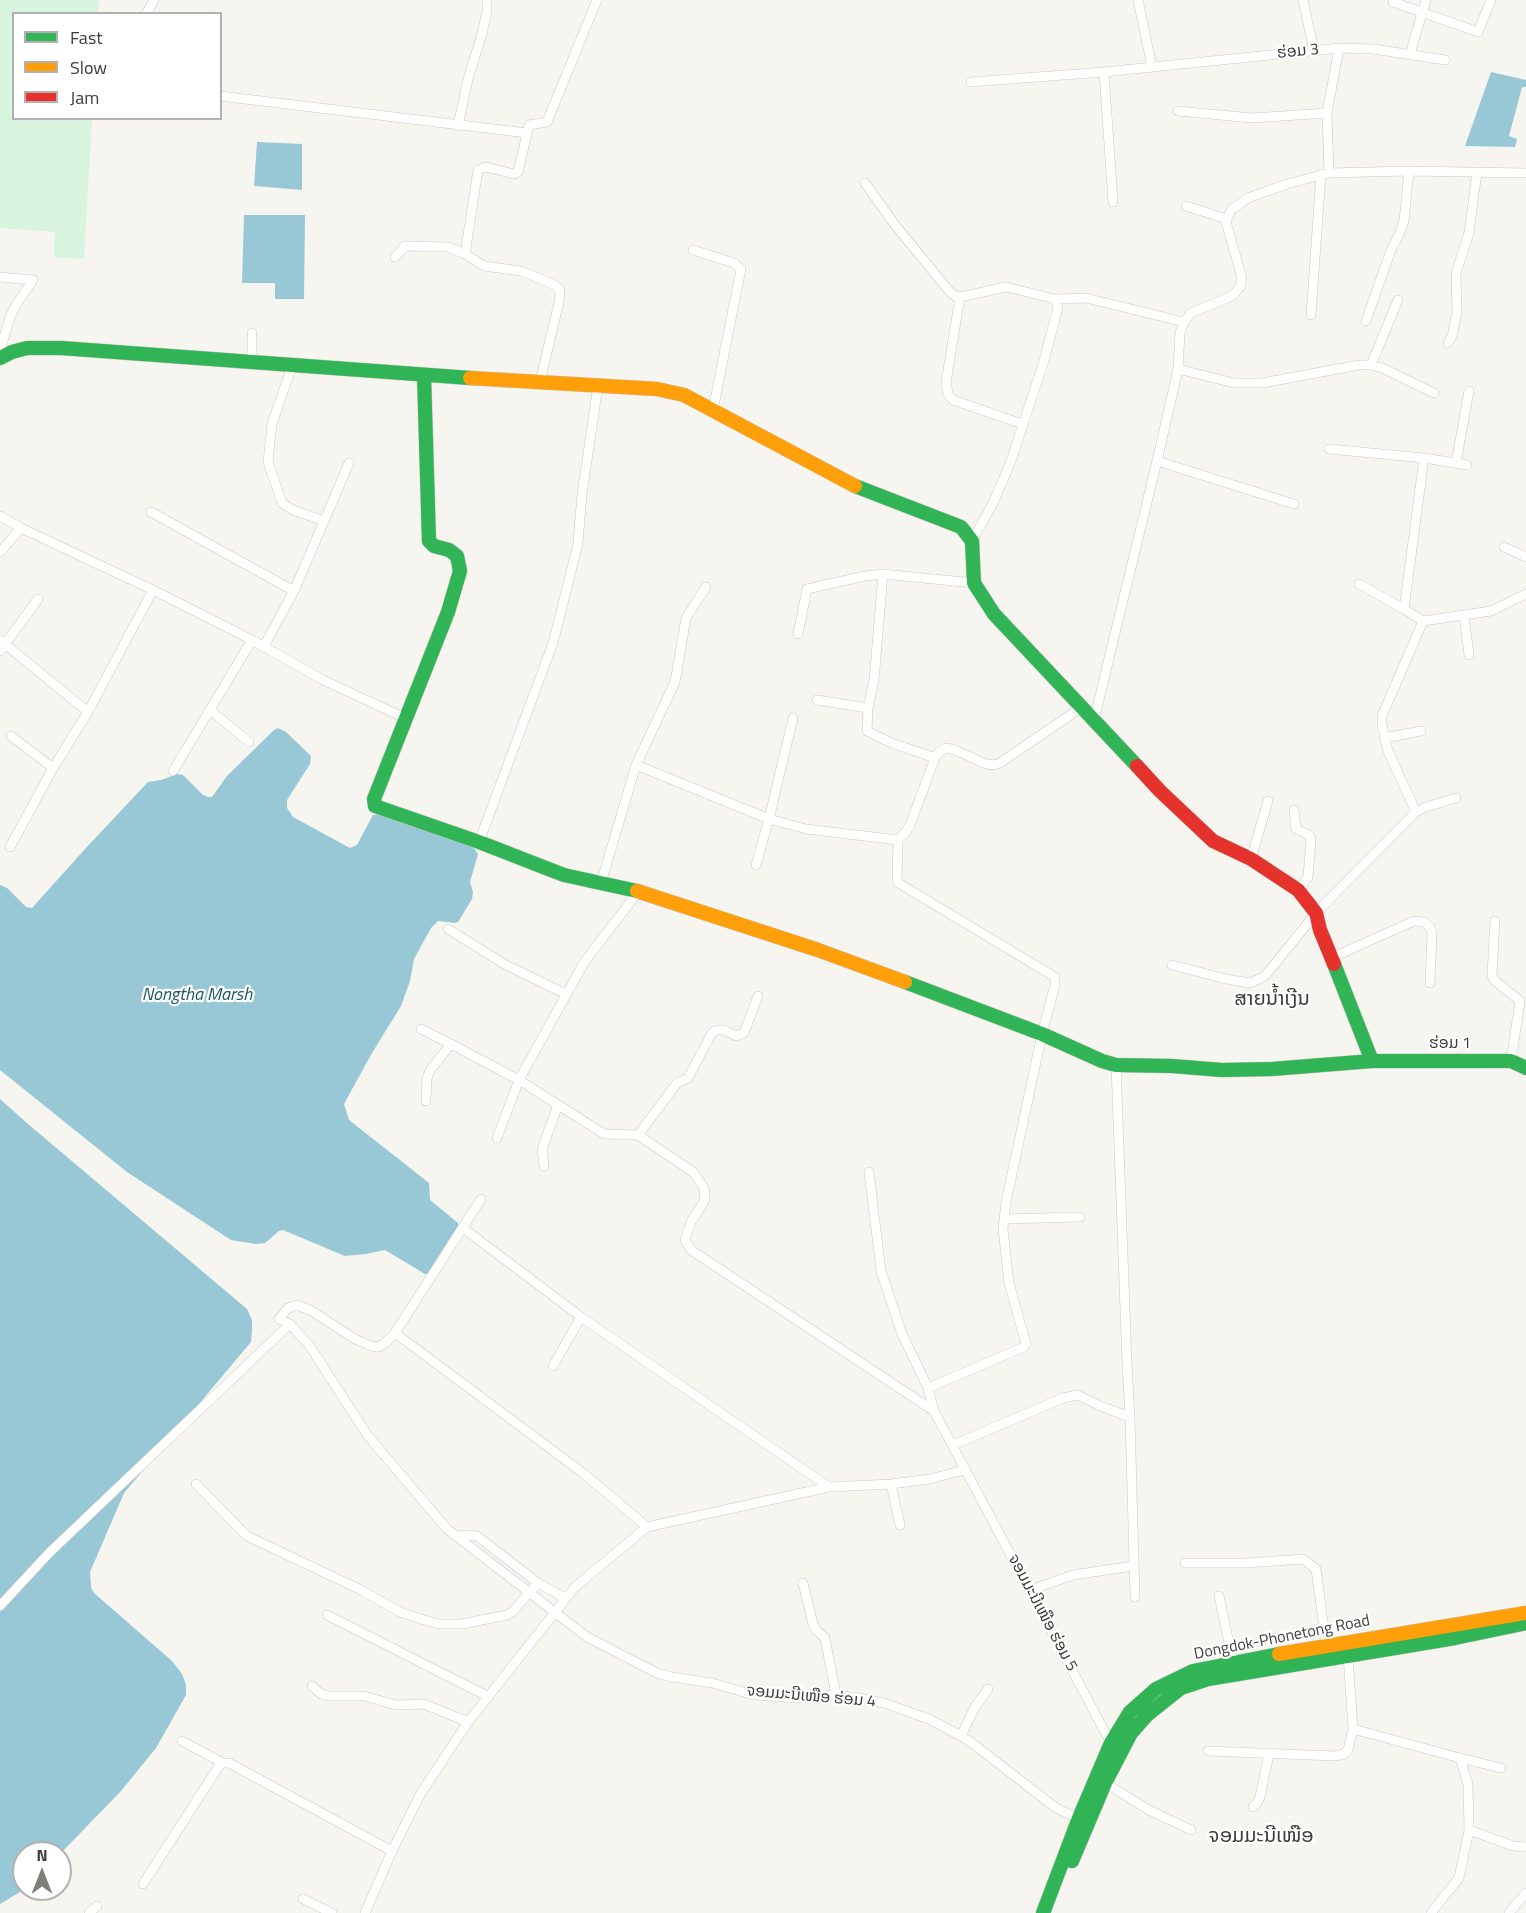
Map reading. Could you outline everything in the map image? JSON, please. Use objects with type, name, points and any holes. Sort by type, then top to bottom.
[{"type":"street","points":[[458,126],[468,79],[482,34],[487,0]]},
{"type":"street","points":[[465,254],[478,170],[486,167],[514,174],[518,172],[529,124],[548,122],[597,0]]},
{"type":"street","points":[[1138,0],[1152,67]]},
{"type":"street","points":[[1303,0],[1314,51]]},
{"type":"street","points":[[1410,54],[1426,0]]},
{"type":"street","points":[[1392,2],[1478,32],[1491,0]]},
{"type":"street","points":[[1339,48],[1373,49],[1445,60]]},
{"type":"street","name":"ຮ່ອມ 3","points":[[971,82],[1104,72],[1339,48],[1327,113],[1325,174],[1311,315]]},
{"type":"street","points":[[1104,72],[1113,202]]},
{"type":"street","points":[[222,96],[527,133]]},
{"type":"street","points":[[1178,111],[1251,118],[1327,113]]},
{"type":"street","points":[[1366,321],[1391,250],[1404,221],[1409,171]]},
{"type":"street","points":[[1094,720],[1178,369],[1180,333],[1191,313],[1232,296],[1240,287],[1242,278],[1227,229],[1227,219],[1236,205],[1248,198],[1325,174],[1409,171],[1526,173]]},
{"type":"street","points":[[1448,343],[1452,336],[1457,313],[1456,273],[1469,233],[1477,172]]},
{"type":"street","points":[[866,183],[895,225],[943,284],[950,292],[960,297],[1006,287],[1055,298],[1086,298],[1184,322]]},
{"type":"street","points":[[1186,206],[1227,219]]},
{"type":"street","points":[[395,257],[405,246],[448,247],[484,266],[510,268],[555,285],[560,290],[559,302],[540,382]]},
{"type":"street","points":[[693,250],[734,262],[741,268],[713,410]]},
{"type":"street","points":[[0,277],[33,280],[10,317],[0,351]]},
{"type":"street","points":[[960,297],[946,382],[948,394],[953,400],[1022,424]]},
{"type":"street","points":[[1055,298],[1058,307],[1044,361],[1010,464],[993,503],[972,541],[974,583],[994,614],[1160,791],[1213,841],[1251,859],[1298,890],[1316,913],[1320,930],[1372,1061]]},
{"type":"street","points":[[1371,366],[1398,300]]},
{"type":"street","points":[[252,333],[252,363]]},
{"type":"street","points":[[0,358],[27,348],[61,348],[666,391],[684,395],[855,486],[954,523],[961,527],[972,541]]},
{"type":"street","points":[[1178,369],[1234,383],[1262,383],[1359,365],[1371,366],[1382,368],[1434,393]]},
{"type":"street","points":[[292,366],[272,424],[268,462],[282,503],[293,510],[324,521]]},
{"type":"street","points":[[0,516],[264,646],[323,680],[405,718],[448,612],[460,571],[457,556],[449,550],[434,546],[429,541],[424,375]]},
{"type":"street","points":[[479,842],[553,643],[578,543],[582,494],[598,386]]},
{"type":"street","points":[[1456,463],[1469,391]]},
{"type":"street","points":[[1329,449],[1424,458],[1467,465]]},
{"type":"street","points":[[1404,609],[1424,458]]},
{"type":"street","points":[[1157,461],[1294,504]]},
{"type":"street","points":[[264,646],[294,591],[349,463]]},
{"type":"street","points":[[151,512],[294,591]]},
{"type":"street","points":[[0,552],[21,528]]},
{"type":"street","points":[[1504,547],[1526,557]]},
{"type":"street","points":[[798,634],[807,589],[883,574],[974,583]]},
{"type":"street","points":[[883,574],[867,731],[889,742],[934,758]]},
{"type":"street","points":[[1359,584],[1423,621],[1491,611],[1526,594]]},
{"type":"street","points":[[601,883],[636,765],[675,682],[686,618],[706,587]]},
{"type":"street","points":[[10,847],[53,768],[88,712],[153,590]]},
{"type":"street","points":[[38,599],[2,645],[88,712]]},
{"type":"street","points":[[1464,615],[1469,656]]},
{"type":"street","points":[[1416,812],[1384,738],[1382,716],[1423,621]]},
{"type":"street","points":[[173,771],[252,640]]},
{"type":"street","points":[[817,700],[868,708]]},
{"type":"street","points":[[928,1388],[1024,1347],[1026,1344],[1009,1283],[1002,1229],[1055,977],[900,885],[897,881],[898,840],[910,825],[934,758],[939,752],[946,748],[955,750],[986,764],[994,765],[1082,707]]},
{"type":"street","points":[[210,710],[249,742]]},
{"type":"street","name":"ຮ່ອມ 1","points":[[405,718],[374,804],[377,807],[479,842],[564,875],[639,891],[818,950],[1042,1034],[1102,1061],[1116,1065],[1222,1070],[1272,1069],[1372,1061],[1511,1061],[1526,1068]]},
{"type":"street","points":[[756,865],[793,718]]},
{"type":"street","points":[[1384,738],[1420,731]]},
{"type":"street","points":[[11,736],[53,768]]},
{"type":"street","points":[[636,765],[769,819],[806,829],[898,840]]},
{"type":"street","points":[[1172,965],[1250,983],[1265,976],[1316,913],[1416,812],[1456,798]]},
{"type":"street","points":[[1251,859],[1268,801]]},
{"type":"street","points":[[1294,810],[1296,829],[1309,835],[1311,839],[1308,877],[1298,890]]},
{"type":"street","points":[[497,1138],[519,1080],[566,994],[585,961],[639,891]]},
{"type":"street","points":[[1331,958],[1414,921],[1424,922],[1430,927],[1432,933],[1430,983]]},
{"type":"street","points":[[1495,921],[1492,975],[1494,980],[1520,1001],[1511,1061]]},
{"type":"street","points":[[448,929],[506,965],[566,994]]},
{"type":"street","points":[[638,1135],[677,1083],[688,1078],[712,1033],[717,1030],[736,1035],[744,1033],[758,996]]},
{"type":"street","points":[[421,1029],[519,1080],[604,1134],[638,1135],[693,1172],[704,1188],[705,1200],[691,1222],[686,1240],[691,1250],[934,1411]]},
{"type":"street","points":[[426,1101],[427,1078],[431,1069],[452,1044]]},
{"type":"street","points":[[1116,1065],[1135,1597]]},
{"type":"street","points":[[544,1166],[542,1149],[558,1105]]},
{"type":"street","points":[[869,1172],[881,1271],[902,1334],[928,1388],[934,1411]]},
{"type":"street","points":[[0,1606],[49,1553],[290,1324],[279,1319],[288,1308],[297,1305],[355,1339],[379,1347],[395,1333],[481,1198]]},
{"type":"street","points":[[1004,1219],[1080,1217]]},
{"type":"street","points":[[463,1228],[581,1317],[829,1487]]},
{"type":"street","points":[[553,1366],[581,1317]]},
{"type":"street","name":"ຈອມມະນີເໜືອ ຮ່ອມ 4","points":[[290,1324],[309,1345],[368,1436],[447,1529],[587,1637],[659,1674],[712,1683],[754,1695],[797,1698],[836,1695],[859,1698],[884,1703],[929,1719],[972,1743],[1056,1808],[1084,1821]]},
{"type":"street","points":[[395,1333],[583,1473],[647,1527]]},
{"type":"street","points":[[953,1445],[1054,1402],[1078,1395],[1130,1417]]},
{"type":"street","name":"ຈອມມະນີເໜືອ ຮ່ອມ 5","points":[[934,1411],[1119,1756]]},
{"type":"street","points":[[365,1913],[421,1793],[468,1722],[575,1587],[647,1527],[829,1487],[891,1484],[930,1479],[964,1470]]},
{"type":"street","points":[[196,1484],[247,1536],[358,1588],[400,1612],[424,1620],[439,1624],[462,1624],[507,1615],[530,1594],[538,1582]]},
{"type":"street","points":[[891,1484],[900,1525]]},
{"type":"street","points":[[458,1536],[477,1536],[538,1582],[565,1598]]},
{"type":"street","points":[[1185,1563],[1246,1563],[1303,1559],[1316,1569],[1328,1652]]},
{"type":"street","points":[[1031,1590],[1073,1575],[1133,1566]]},
{"type":"street","points":[[803,1583],[813,1624],[825,1638],[836,1695]]},
{"type":"street","points":[[1219,1596],[1233,1662]]},
{"type":"street","name":"Dongdok-Phonetong Road","points":[[1043,1913],[1084,1821],[1131,1733],[1147,1715],[1181,1688],[1328,1652],[1526,1613]]},
{"type":"street","points":[[327,1615],[489,1697]]},
{"type":"street","name":"Dongdok-Phonetong Road","points":[[1052,1913],[1111,1743],[1130,1712],[1156,1689],[1193,1671],[1233,1662],[1328,1652],[1348,1655],[1455,1638],[1526,1623]]},
{"type":"street","points":[[1208,1750],[1335,1756],[1344,1754],[1350,1745],[1353,1728],[1348,1655]]},
{"type":"street","points":[[312,1686],[321,1694],[330,1696],[364,1696],[396,1705],[424,1704],[468,1722]]},
{"type":"street","points":[[961,1736],[975,1707],[988,1689]]},
{"type":"street","points":[[1353,1728],[1501,1768]]},
{"type":"street","points":[[182,1741],[223,1763],[229,1763],[392,1851]]},
{"type":"street","points":[[1253,1807],[1260,1797],[1269,1754]]},
{"type":"street","points":[[1431,1913],[1459,1878],[1469,1830],[1468,1784],[1460,1758]]},
{"type":"street","points":[[143,1884],[223,1763]]},
{"type":"street","points":[[1105,1783],[1149,1810],[1191,1830]]},
{"type":"street","points":[[1469,1830],[1513,1846],[1526,1847]]},
{"type":"street","points":[[1509,1913],[1526,1893]]},
{"type":"street","points":[[303,1899],[332,1913]]},
{"type":"street","points":[[89,1913],[97,1906]]},
{"type":"green space","points":[[0,0],[99,0],[98,12],[12,12],[12,120],[92,120],[84,259],[54,257],[55,232],[0,228]]},
{"type":"water","points":[[1491,72],[1526,80],[1526,87],[1522,87],[1509,136],[1517,139],[1515,147],[1465,146]]},
{"type":"water","points":[[257,142],[302,144],[302,190],[254,186]]},
{"type":"water","points":[[244,215],[305,215],[304,299],[275,299],[275,283],[242,283]]},
{"type":"water","name":"Nongtha Marsh","points":[[278,728],[286,732],[311,756],[310,764],[287,800],[287,808],[293,817],[350,848],[357,845],[373,815],[380,814],[473,847],[478,854],[470,882],[473,892],[472,899],[458,922],[438,921],[431,928],[414,959],[410,981],[401,1006],[344,1104],[349,1120],[429,1183],[430,1200],[458,1223],[458,1228],[428,1274],[385,1250],[345,1256],[283,1230],[265,1243],[231,1240],[127,1172],[0,1070],[0,885],[7,888],[26,907],[32,908],[148,782],[177,774],[183,775],[203,795],[212,797],[227,776]]},
{"type":"water","points":[[0,1099],[247,1309],[252,1320],[252,1329],[251,1342],[124,1493],[90,1572],[91,1587],[94,1593],[172,1661],[182,1674],[186,1685],[186,1695],[156,1748],[121,1791],[72,1842],[12,1841],[12,1897],[0,1904]]},
{"type":"traffic: fast","points":[[0,358],[27,348],[61,348],[470,378]]},
{"type":"traffic: fast","points":[[424,375],[429,541],[434,546],[449,550],[457,556],[460,571],[448,612],[374,799],[375,806],[479,842],[564,875],[637,891]]},
{"type":"traffic: fast","points":[[855,486],[961,527],[972,541],[974,583],[994,614],[1137,766]]},
{"type":"traffic: fast","points":[[1334,964],[1372,1061]]},
{"type":"traffic: fast","points":[[905,982],[1116,1065],[1222,1070],[1272,1069],[1372,1061],[1511,1061],[1526,1068]]},
{"type":"traffic: fast","points":[[1072,1861],[1105,1783],[1131,1733],[1147,1715],[1181,1688],[1208,1679],[1455,1638],[1526,1623]]},
{"type":"traffic: fast","points":[[1043,1913],[1079,1818],[1111,1743],[1130,1712],[1156,1689],[1193,1671],[1279,1654]]},
{"type":"traffic: slow","points":[[470,378],[657,389],[684,395],[855,486]]},
{"type":"traffic: slow","points":[[637,891],[818,950],[905,982]]},
{"type":"traffic: slow","points":[[1279,1654],[1526,1613]]},
{"type":"traffic: jam","points":[[1137,766],[1213,841],[1251,859],[1298,890],[1316,913],[1320,930],[1334,964]]},
{"type":"district","name":"ສາຍນ້ຳເງີນ","points":[[1272,1000]]},
{"type":"district","name":"ຈອມມະນີເໜືອ","points":[[1261,1837]]}]
